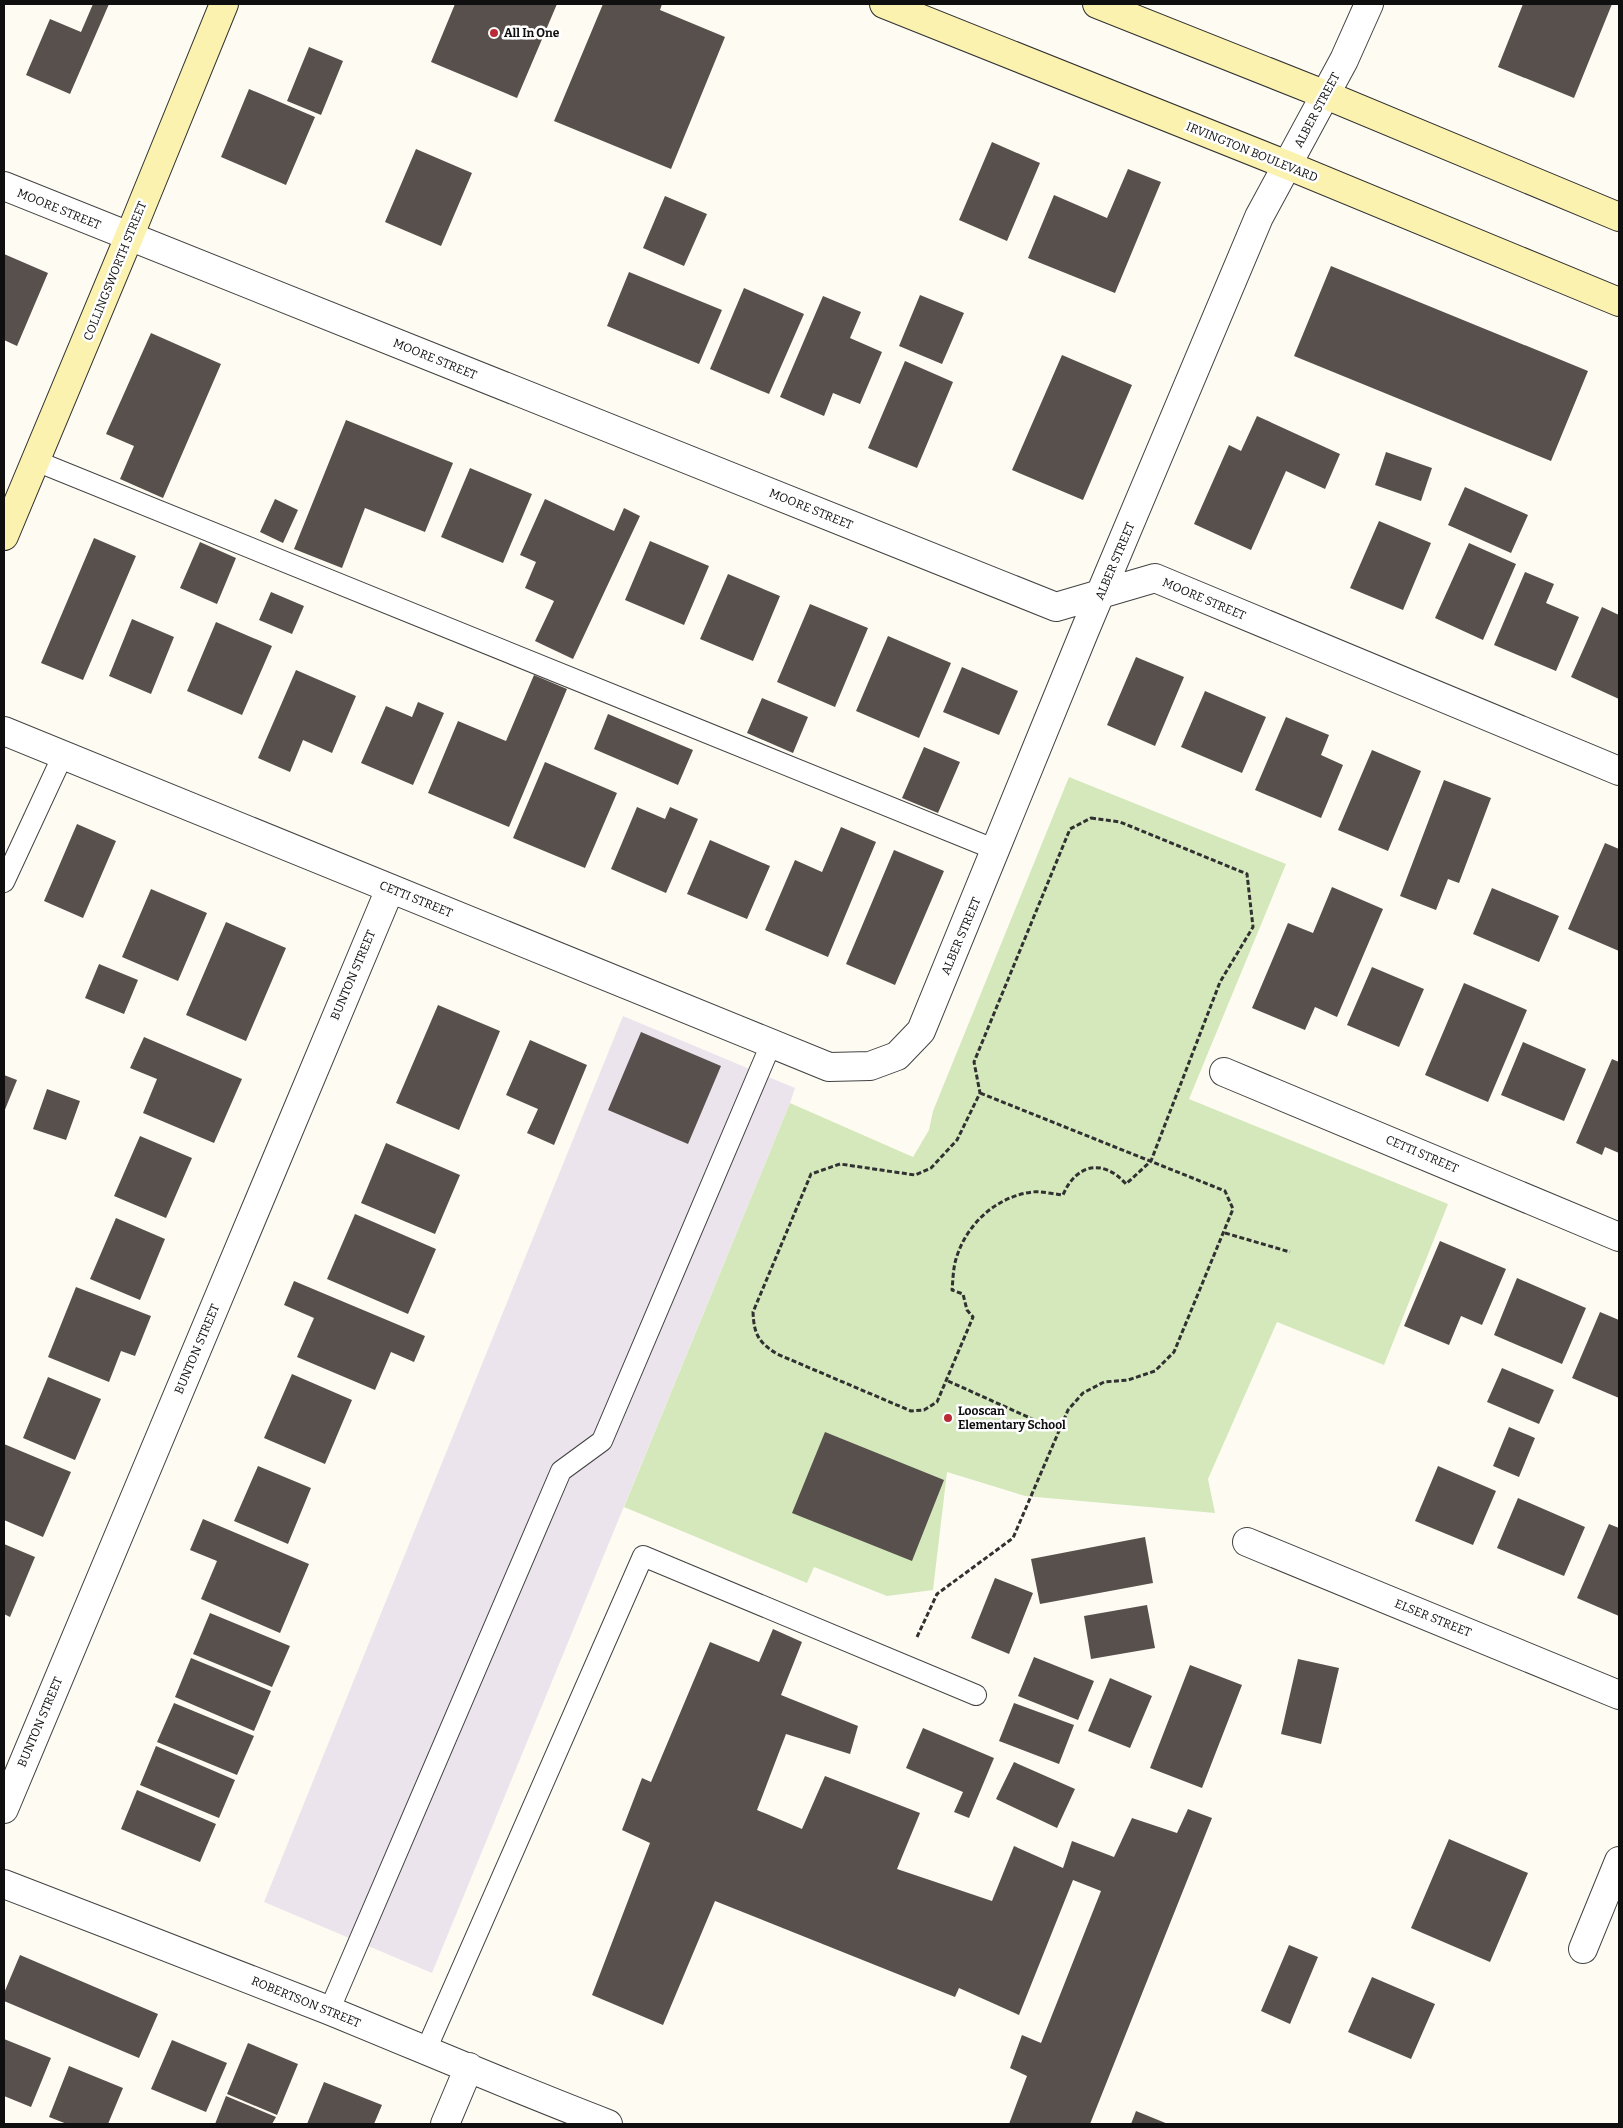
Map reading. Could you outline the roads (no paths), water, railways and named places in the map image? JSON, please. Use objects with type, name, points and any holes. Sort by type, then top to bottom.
[{"type":"main road","name":"COLLINGSWORTH STREET","points":[[4,536],[224,4]]},
{"type":"main road","name":"IRVINGTON BOULEVARD","points":[[884,4],[1288,165],[1619,302]]},
{"type":"main road","points":[[1097,4],[1326,95],[1619,216]]},
{"type":"street","name":"ALBER STREET","points":[[829,1067],[870,1066],[897,1056],[921,1031],[1085,630],[1259,217],[1326,95],[1349,50],[1369,4]]},
{"type":"street","name":"MOORE STREET","points":[[4,186],[1056,607],[1155,578],[1619,771]]},
{"type":"street","name":"CETTI STREET","points":[[4,731],[829,1067]]},
{"type":"street","name":"BUNTON STREET","points":[[4,1808],[390,889]]},
{"type":"street","name":"CETTI STREET","points":[[1224,1072],[1619,1236]]},
{"type":"street","name":"ELSER STREET","points":[[1247,1542],[1619,1695]]},
{"type":"street","points":[[1583,1949],[1619,1861]]},
{"type":"street","name":"ROBERTSON STREET","points":[[4,1884],[329,2011],[469,2067],[496,2081],[608,2124]]},
{"type":"street","points":[[445,2124],[469,2067]]},
{"type":"lane","points":[[36,461],[996,850]]},
{"type":"lane","points":[[4,882],[63,756]]},
{"type":"lane","points":[[329,2011],[561,1471],[602,1441],[771,1044]]},
{"type":"lane","points":[[426,2050],[643,1556],[976,1695]]},
{"type":"place","name":"All In One","points":[[494,33]]},
{"type":"place","name":"Looscan Elementary School","points":[[948,1418]]}]
